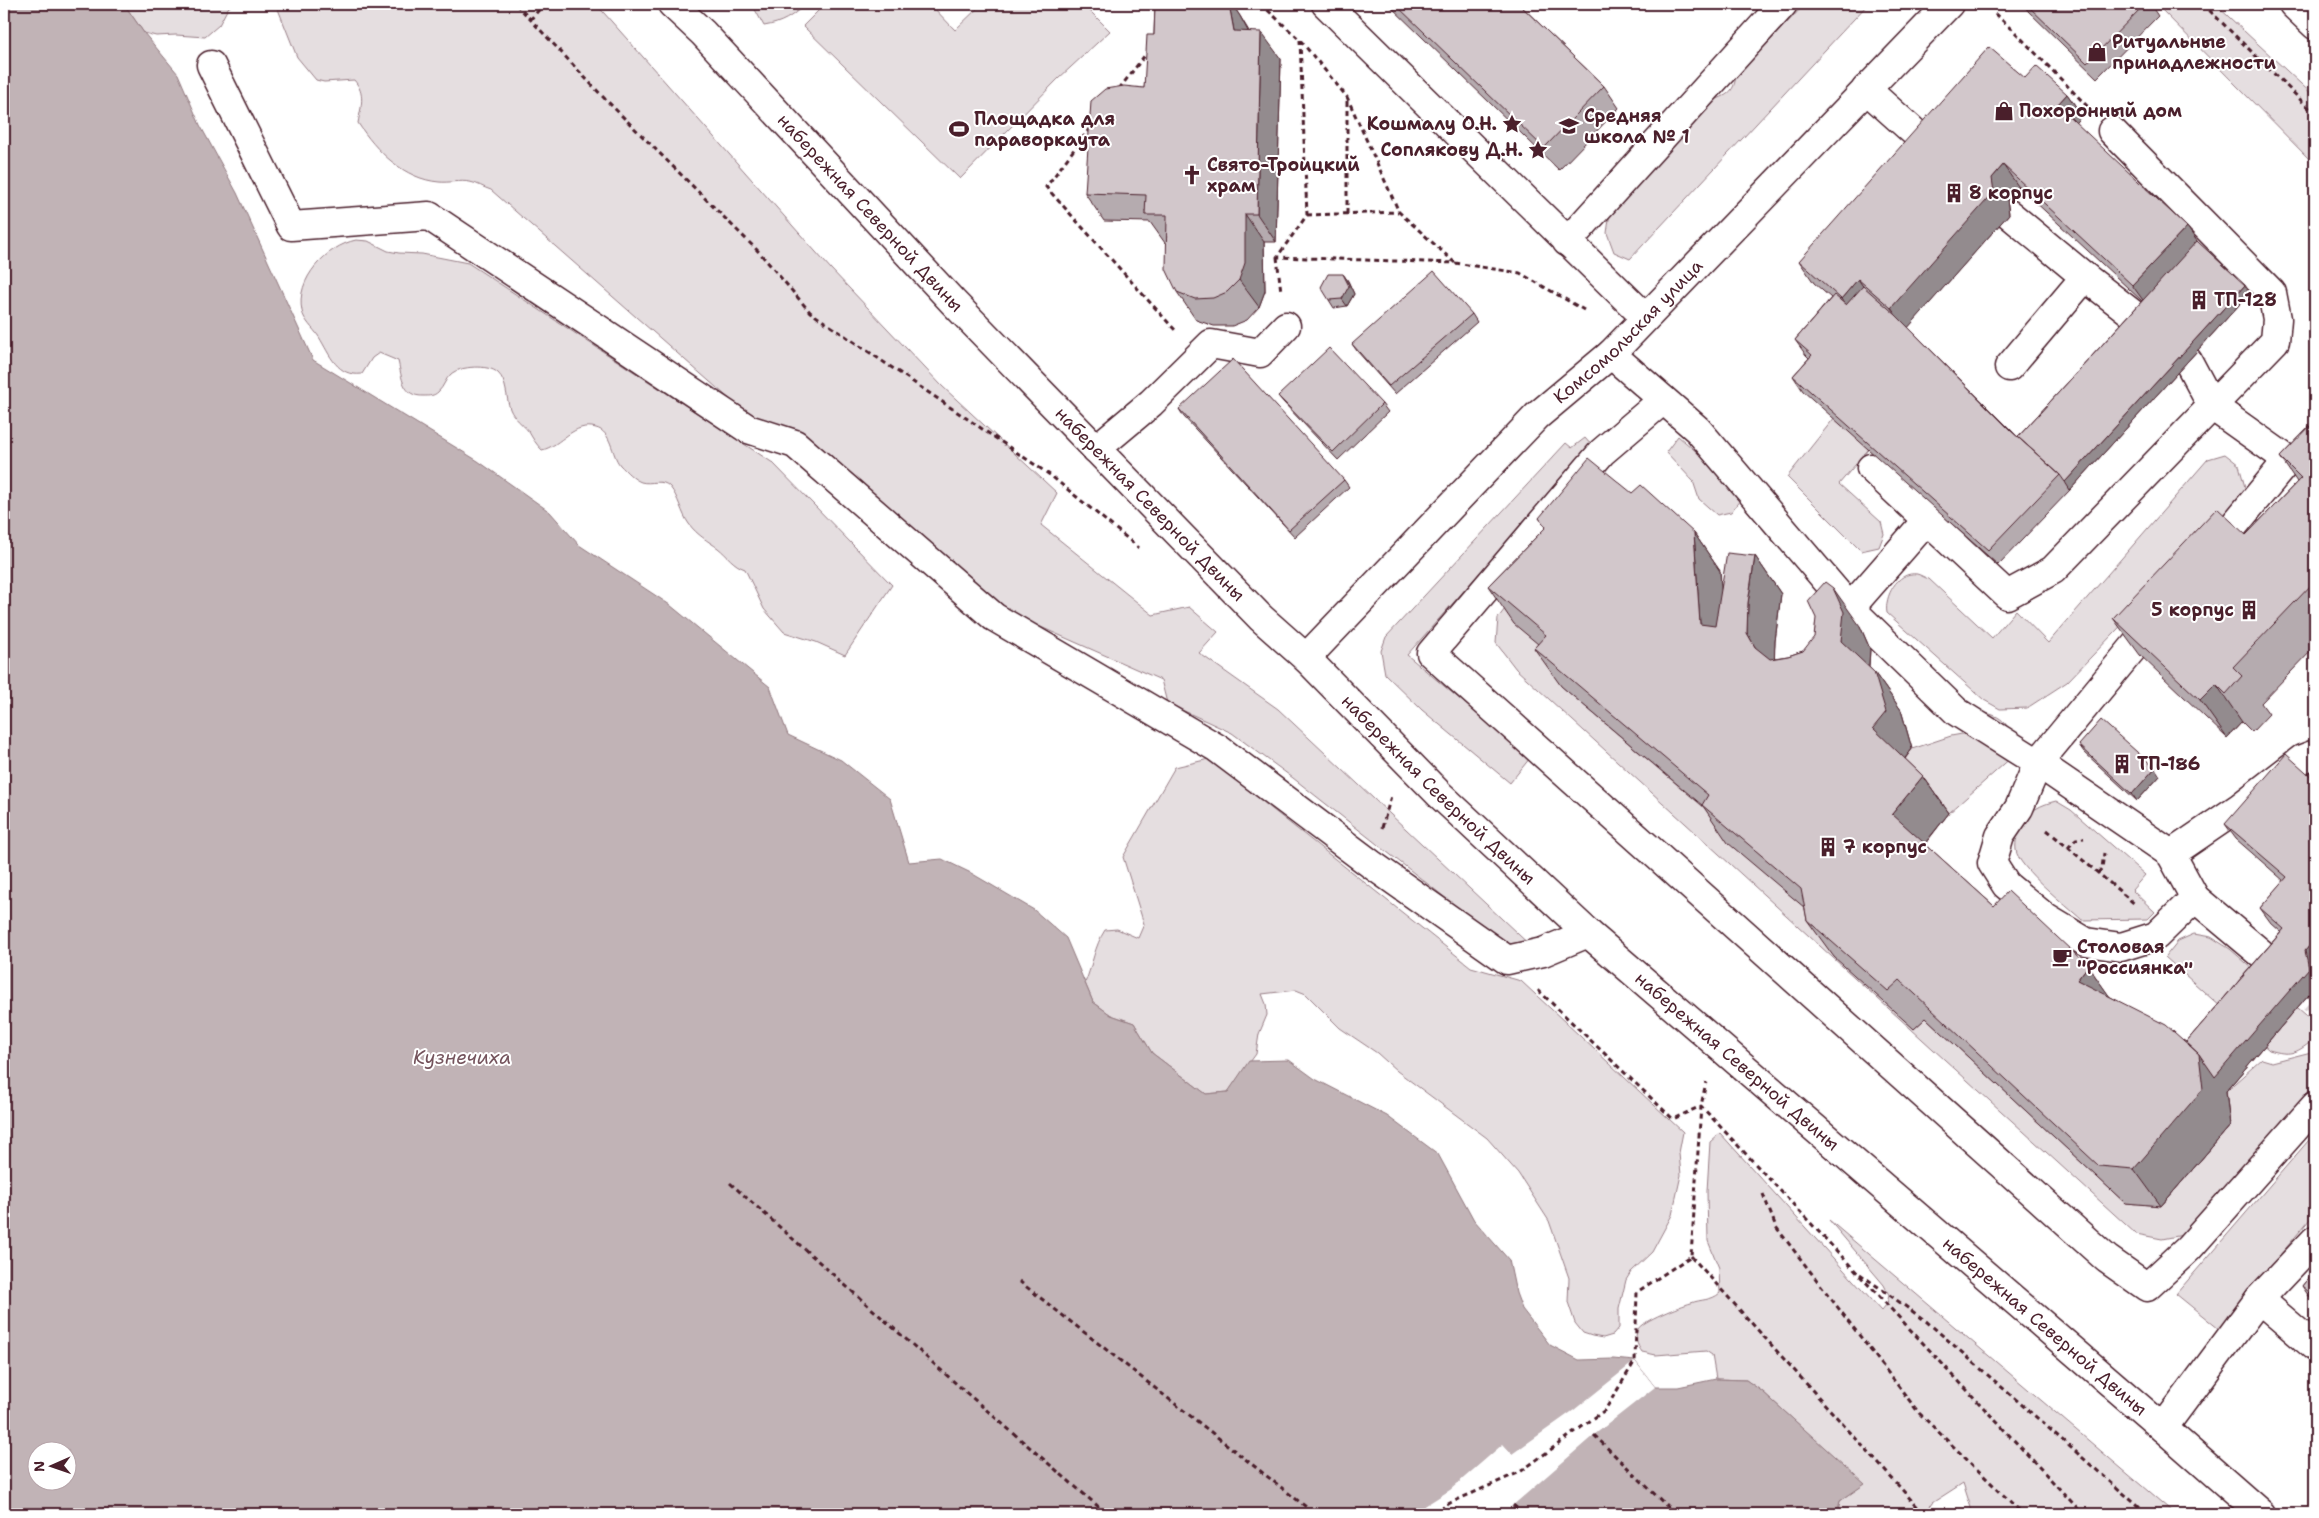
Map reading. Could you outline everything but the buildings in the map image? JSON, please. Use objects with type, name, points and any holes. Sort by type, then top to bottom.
[{"type":"street","name":"набережная Северной Двины","points":[[672,4],[703,33],[953,302],[1096,450],[1261,618],[1306,658],[1439,794],[1588,933],[2261,1514]]},
{"type":"street","points":[[1326,4],[1645,317]]},
{"type":"street","points":[[1567,242],[1783,4]]},
{"type":"street","name":"Комсомольская улица","points":[[1306,658],[1537,416],[1611,354],[1949,4]]},
{"type":"street","points":[[2293,4],[2315,26]]},
{"type":"street","points":[[211,65],[291,226],[430,216],[748,429],[795,444],[994,617],[1216,748],[1372,864],[1507,960],[1543,952],[1588,933]]},
{"type":"street","points":[[1866,89],[1933,149]]},
{"type":"street","points":[[1871,468],[2007,595],[2053,570],[2275,341],[2277,318],[2272,293],[2112,131]]},
{"type":"street","points":[[2009,214],[2138,318]]},
{"type":"street","points":[[2009,367],[2085,277]]},
{"type":"street","points":[[1096,450],[1145,408],[1211,344],[1260,353],[1286,326]]},
{"type":"street","points":[[1611,354],[1698,430],[1850,608],[1956,712],[2038,763],[2171,854],[2195,898],[2269,960]]},
{"type":"street","points":[[2188,361],[2212,406],[2288,460],[2194,574]]},
{"type":"street","points":[[1663,400],[1602,452],[1431,653],[2107,1259],[2147,1287],[2189,1248],[2315,1106]]},
{"type":"street","points":[[1850,608],[1926,521]]},
{"type":"street","points":[[2176,596],[2038,763],[2019,808],[2000,836],[1992,863],[2006,884],[2046,918],[2086,942],[2120,947],[2156,936],[2195,898]]},
{"type":"street","points":[[2171,854],[2240,807],[2302,759],[2315,754]]},
{"type":"street","points":[[2163,1428],[2259,1298],[2315,1240]]},
{"type":"street","points":[[2259,1298],[2315,1347]]},
{"type":"path","points":[[516,4],[605,98],[759,252],[810,312],[1050,475],[1142,550]]},
{"type":"path","points":[[530,20],[544,4]]},
{"type":"path","points":[[1261,4],[1300,40],[1348,97],[1400,212],[1455,263]]},
{"type":"path","points":[[2203,4],[2315,114]]},
{"type":"path","points":[[1995,14],[2112,131]]},
{"type":"path","points":[[1300,40],[1307,215],[1277,258],[1455,263],[1520,273],[1589,313]]},
{"type":"path","points":[[1118,92],[1154,44]]},
{"type":"path","points":[[1347,214],[1348,97]]},
{"type":"path","points":[[1094,124],[1046,188],[1199,356]]},
{"type":"path","points":[[1307,215],[1400,212]]},
{"type":"path","points":[[1372,864],[1392,790]]},
{"type":"path","points":[[2019,808],[2164,927]]},
{"type":"path","points":[[2068,848],[2076,839],[2090,838]]},
{"type":"path","points":[[2098,873],[2104,862],[2104,850]]},
{"type":"path","points":[[1507,960],[1673,1119],[1701,1106]]},
{"type":"path","points":[[1724,1050],[1711,1061],[1701,1106],[1691,1256],[1924,1514]]},
{"type":"path","points":[[1701,1106],[2083,1514]]},
{"type":"path","points":[[730,1183],[969,1395],[1107,1514]]},
{"type":"path","points":[[1763,1194],[1776,1227],[1919,1413],[2023,1514]]},
{"type":"path","points":[[1432,1514],[1450,1503],[1520,1472],[1605,1410],[1635,1361],[1637,1292],[1691,1256]]},
{"type":"path","points":[[1854,1269],[1926,1321],[2146,1514]]},
{"type":"path","points":[[1019,1281],[1315,1514]]},
{"type":"path","points":[[1594,1435],[1676,1514]]},
{"type":"path","points":[[1514,1505],[1524,1514]]},
{"type":"shaded area","points":[[124,4],[233,4],[228,8],[219,25],[205,37],[156,36],[144,33]]},
{"type":"shaded area","points":[[276,4],[596,4],[831,269],[942,386],[1057,493],[1041,525],[1153,615],[1189,607],[1218,632],[1199,653],[1278,709],[1534,949],[1513,951],[1293,778],[1232,733],[1167,703],[1161,680],[1009,613],[749,416],[491,190],[470,182],[426,180],[392,162],[373,144],[358,123],[361,95],[358,85],[354,80],[324,82],[316,80],[297,57]]},
{"type":"shaded area","points":[[752,4],[805,4],[786,19],[764,26]]},
{"type":"shaded area","name":"Площадка для параворкаута","points":[[825,4],[930,4],[955,30],[982,4],[1083,4],[1110,31],[1058,79],[960,179],[803,26]]},
{"type":"shaded area","points":[[1805,4],[1868,4],[1630,259],[1614,252],[1607,233],[1610,212],[1717,99],[1731,91],[1736,76]]},
{"type":"shaded area","points":[[2156,4],[2215,4],[2315,97],[2315,165]]},
{"type":"shaded area","points":[[356,240],[368,241],[388,251],[422,254],[468,263],[773,463],[892,585],[845,655],[816,642],[784,632],[764,609],[745,569],[734,563],[692,528],[686,520],[673,491],[667,484],[641,482],[627,472],[620,465],[608,439],[601,430],[588,427],[581,428],[549,448],[542,450],[512,412],[501,376],[488,368],[474,367],[455,371],[436,393],[431,396],[424,396],[407,390],[402,379],[398,361],[379,353],[372,358],[362,374],[353,374],[340,368],[305,318],[301,299],[303,287],[308,276],[324,257],[345,243]]},
{"type":"shaded area","points":[[1839,412],[1873,444],[1839,484],[1881,522],[1884,534],[1879,547],[1861,551],[1787,477]]},
{"type":"shaded area","points":[[1678,436],[1739,488],[1740,500],[1731,512],[1717,515],[1699,499],[1693,481],[1666,452]]},
{"type":"shaded area","points":[[1585,438],[1592,446],[1407,655],[1530,758],[1510,783],[1422,710],[1385,674],[1381,651],[1386,637],[1566,443],[1572,448]]},
{"type":"shaded area","points":[[2225,454],[2239,465],[2246,491],[2233,509],[2067,682],[2027,708],[2000,709],[1984,700],[1887,613],[1888,600],[1893,586],[1903,577],[1917,574],[1929,579],[1992,638],[2016,610],[2048,643],[2208,459]]},
{"type":"shaded area","points":[[1518,592],[1573,673],[1561,686],[1734,833],[1827,927],[1914,1029],[1926,1018],[2125,1203],[2161,1206],[2230,1126],[2226,1091],[2262,1059],[2272,1062],[2315,1051],[2315,1100],[2183,1235],[2162,1239],[2136,1234],[1516,669],[1496,643],[1498,618]]},
{"type":"shaded area","points":[[1986,713],[1994,715],[2005,723],[2012,741],[2013,756],[1949,813],[1899,766],[1912,749],[1951,736],[1973,732],[1974,718]]},
{"type":"shaded area","points":[[1209,759],[1471,967],[1521,981],[1683,1132],[1679,1153],[1681,1175],[1672,1215],[1652,1252],[1631,1272],[1626,1280],[1619,1309],[1619,1328],[1613,1335],[1603,1338],[1592,1336],[1583,1333],[1575,1323],[1568,1302],[1569,1278],[1549,1221],[1518,1173],[1487,1138],[1397,1071],[1377,1053],[1340,1028],[1306,994],[1296,990],[1262,994],[1266,1004],[1267,1015],[1259,1034],[1256,1054],[1228,1092],[1206,1094],[1152,1053],[1134,1023],[1111,1015],[1093,1002],[1085,983],[1098,943],[1105,930],[1117,929],[1138,938],[1144,924],[1123,857],[1175,767]]},
{"type":"shaded area","points":[[2056,801],[2071,810],[2145,875],[2132,890],[2155,912],[2148,919],[2082,920],[2025,867],[2016,850],[2020,826],[2024,819],[2036,809]]},
{"type":"shaded area","points":[[2194,934],[2211,937],[2230,949],[2306,1015],[2313,1026],[2312,1041],[2292,1053],[2269,1050],[2165,957],[2178,941]]},
{"type":"shaded area","points":[[1720,1133],[1881,1311],[1887,1304],[1889,1295],[1884,1285],[1829,1220],[2175,1514],[1973,1514],[1963,1483],[1932,1503],[1925,1514],[1837,1514],[1840,1501],[1864,1484],[1763,1392],[1746,1380],[1716,1379],[1712,1355],[1706,1351],[1656,1355],[1642,1352],[1636,1338],[1638,1329],[1641,1326],[1670,1310],[1706,1300],[1720,1293],[1719,1268],[1708,1241],[1707,1191],[1710,1142]]},
{"type":"shaded area","points":[[2315,1133],[2315,1213],[2219,1329],[2176,1294]]},
{"type":"water","name":"Кузнечиха","points":[[4,4],[124,4],[144,33],[178,74],[200,125],[237,193],[313,360],[478,461],[550,512],[579,545],[670,605],[770,687],[788,735],[841,760],[890,799],[909,862],[942,859],[971,873],[1034,910],[1066,938],[1093,1002],[1111,1015],[1134,1023],[1152,1053],[1206,1094],[1228,1092],[1249,1061],[1289,1060],[1315,1079],[1387,1116],[1438,1154],[1474,1220],[1509,1260],[1516,1293],[1522,1309],[1550,1345],[1579,1360],[1613,1359],[1635,1361],[1655,1387],[1678,1387],[1716,1379],[1746,1380],[1763,1392],[1865,1484],[1840,1501],[1837,1514],[4,1514]]},
{"type":"pier","points":[[1635,1361],[1655,1387],[1594,1435],[1503,1514],[1459,1514],[1457,1511],[1452,1514],[1412,1514],[1450,1490],[1503,1444],[1512,1454],[1574,1410]]},
{"type":"tunnel","points":[[2281,971],[2315,1001]]},
{"type":"place","name":"Ритуальные принадлежности","points":[[2097,52]]},
{"type":"place","name":"Похоронный дом","points":[[2004,111]]},
{"type":"place","name":"Кошмалу О.Н.","points":[[1512,124]]},
{"type":"place","name":"Средняя школа № 1","points":[[1569,126]]},
{"type":"place","name":"Площадка для параворкаута","points":[[959,129]]},
{"type":"place","name":"Соплякову Д.Н.","points":[[1538,150]]},
{"type":"place","name":"Свято-Троицкий храм","points":[[1192,175]]},
{"type":"place","name":"8 корпус","points":[[1954,193]]},
{"type":"place","name":"ТП-128","points":[[2199,300]]},
{"type":"place","name":"5 корпус","points":[[2249,610]]},
{"type":"place","name":"ТП-186","points":[[2122,764]]},
{"type":"place","name":"7 корпус","points":[[1828,847]]},
{"type":"place","name":"Столовая \"Россиянка\"","points":[[2062,957]]}]
